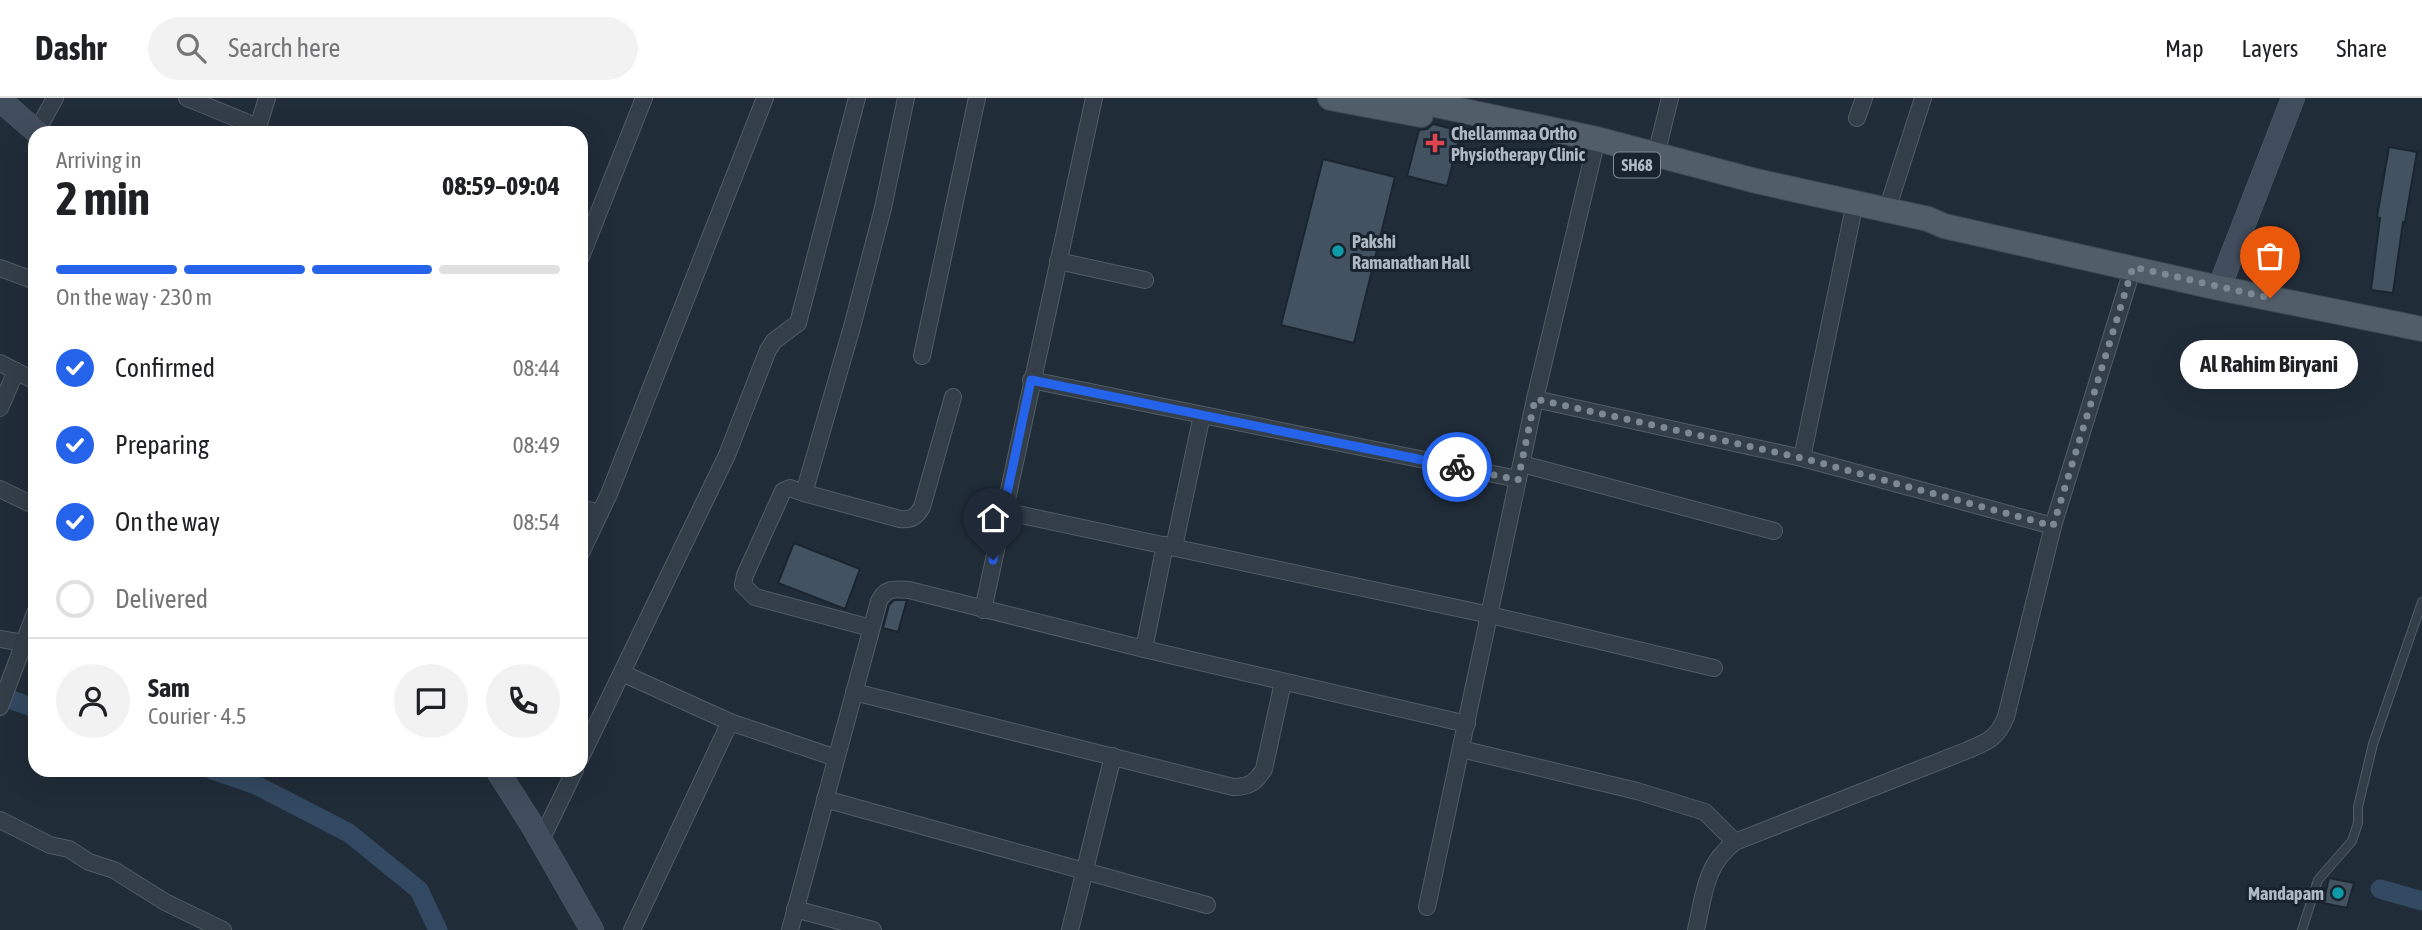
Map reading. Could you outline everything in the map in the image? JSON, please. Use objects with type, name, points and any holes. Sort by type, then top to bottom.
[{"type":"main road","name":"SH68","points":[[1330,98],[1657,155],[1756,181],[1928,219],[1944,226],[2219,288],[2422,329]]},
{"type":"main road","name":"SH68","points":[[1403,98],[1448,102],[1757,196],[1925,231],[1944,226]]},
{"type":"street","points":[[41,126],[55,98]]},
{"type":"street","points":[[187,98],[249,126]]},
{"type":"street","points":[[259,126],[267,98]]},
{"type":"street","points":[[588,227],[644,98]]},
{"type":"street","points":[[588,538],[765,98]]},
{"type":"street","points":[[588,743],[727,455],[768,349],[774,341],[798,323],[857,98]]},
{"type":"street","points":[[804,493],[856,314],[883,208],[906,98]]},
{"type":"street","points":[[922,356],[977,98]]},
{"type":"street","points":[[983,610],[1094,98]]},
{"type":"street","points":[[1657,155],[1670,98]]},
{"type":"street","points":[[1857,118],[1864,98]]},
{"type":"street","points":[[1887,210],[1923,98]]},
{"type":"street","points":[[2219,288],[2292,98]]},
{"type":"street","points":[[0,100],[31,126]]},
{"type":"street","points":[[1427,907],[1535,399],[1595,146]]},
{"type":"street","points":[[1802,458],[1852,217]]},
{"type":"street","points":[[1058,261],[1145,280]]},
{"type":"street","points":[[1696,930],[1713,864],[1732,838],[1968,750],[1987,742],[1999,733],[2006,717],[2053,526],[2133,267]]},
{"type":"street","points":[[0,268],[28,278]]},
{"type":"street","points":[[0,363],[28,377]]},
{"type":"street","points":[[0,408],[16,371]]},
{"type":"street","points":[[1031,380],[1202,415],[1520,472],[1774,531]]},
{"type":"street","points":[[871,628],[755,597],[743,585],[783,491],[790,488],[900,519],[909,520],[916,517],[922,507],[953,397]]},
{"type":"street","points":[[1535,399],[1802,458],[2053,526]]},
{"type":"street","points":[[1144,649],[1202,415]]},
{"type":"street","points":[[0,489],[28,503]]},
{"type":"street","points":[[588,510],[600,513]]},
{"type":"street","points":[[1003,510],[1490,615],[1714,668]]},
{"type":"street","points":[[790,930],[871,628],[879,601],[889,589],[909,590],[1144,649],[1466,724]]},
{"type":"street","points":[[0,707],[28,632]]},
{"type":"street","points":[[0,639],[24,643]]},
{"type":"street","points":[[622,673],[730,722],[836,758]]},
{"type":"street","points":[[854,692],[1233,787],[1247,787],[1257,780],[1265,769],[1283,682]]},
{"type":"street","points":[[632,930],[730,722]]},
{"type":"street","points":[[1461,749],[1637,791],[1705,812],[1732,838]]},
{"type":"street","points":[[1070,930],[1114,756]]},
{"type":"street","points":[[501,777],[592,930]]},
{"type":"street","points":[[541,840],[572,777]]},
{"type":"street","points":[[825,799],[1207,905]]},
{"type":"street","points":[[0,820],[50,845],[69,849],[89,862],[114,870],[165,902],[223,930]]},
{"type":"street","points":[[795,909],[873,930]]},
{"type":"lane","points":[[2302,930],[2318,880],[2348,847],[2358,823],[2358,807],[2372,744],[2422,602]]},
{"type":"building","points":[[1433,124],[1461,131],[1447,186],[1407,176],[1419,130],[1427,129]]},
{"type":"building","points":[[2389,147],[2417,152],[2393,293],[2371,290],[2380,218],[2377,217]]},
{"type":"building","name":"Pakshi Ramanathan Hall","points":[[1323,159],[1395,177],[1354,343],[1281,325]]},
{"type":"building","points":[[794,543],[860,569],[845,609],[778,583]]},
{"type":"building","points":[[894,600],[907,600],[898,632],[883,628],[889,605]]},
{"type":"building","name":"Mandapam","points":[[2329,878],[2354,883],[2347,908],[2323,903]]},
{"type":"waterway","points":[[0,696],[28,706]]},
{"type":"waterway","points":[[233,777],[256,785],[349,833],[419,890],[438,930]]},
{"type":"waterway","points":[[2380,889],[2422,901]]},
{"type":"way so far","points":[[1457,467],[1518,480],[1535,399],[1802,458],[2053,526],[2133,267],[2270,298]]},
{"type":"place","name":"Chellammaa Ortho Physiotherapy Clinic","points":[[1435,143]]},
{"type":"place","name":"Pakshi Ramanathan Hall","points":[[1338,251]]},
{"type":"place","name":"Al Rahim Biryani","points":[[2270,298]]},
{"type":"place","name":"Mandapam","points":[[2338,893]]},
{"type":"route","points":[[993,560],[1031,380],[1457,467]]}]
